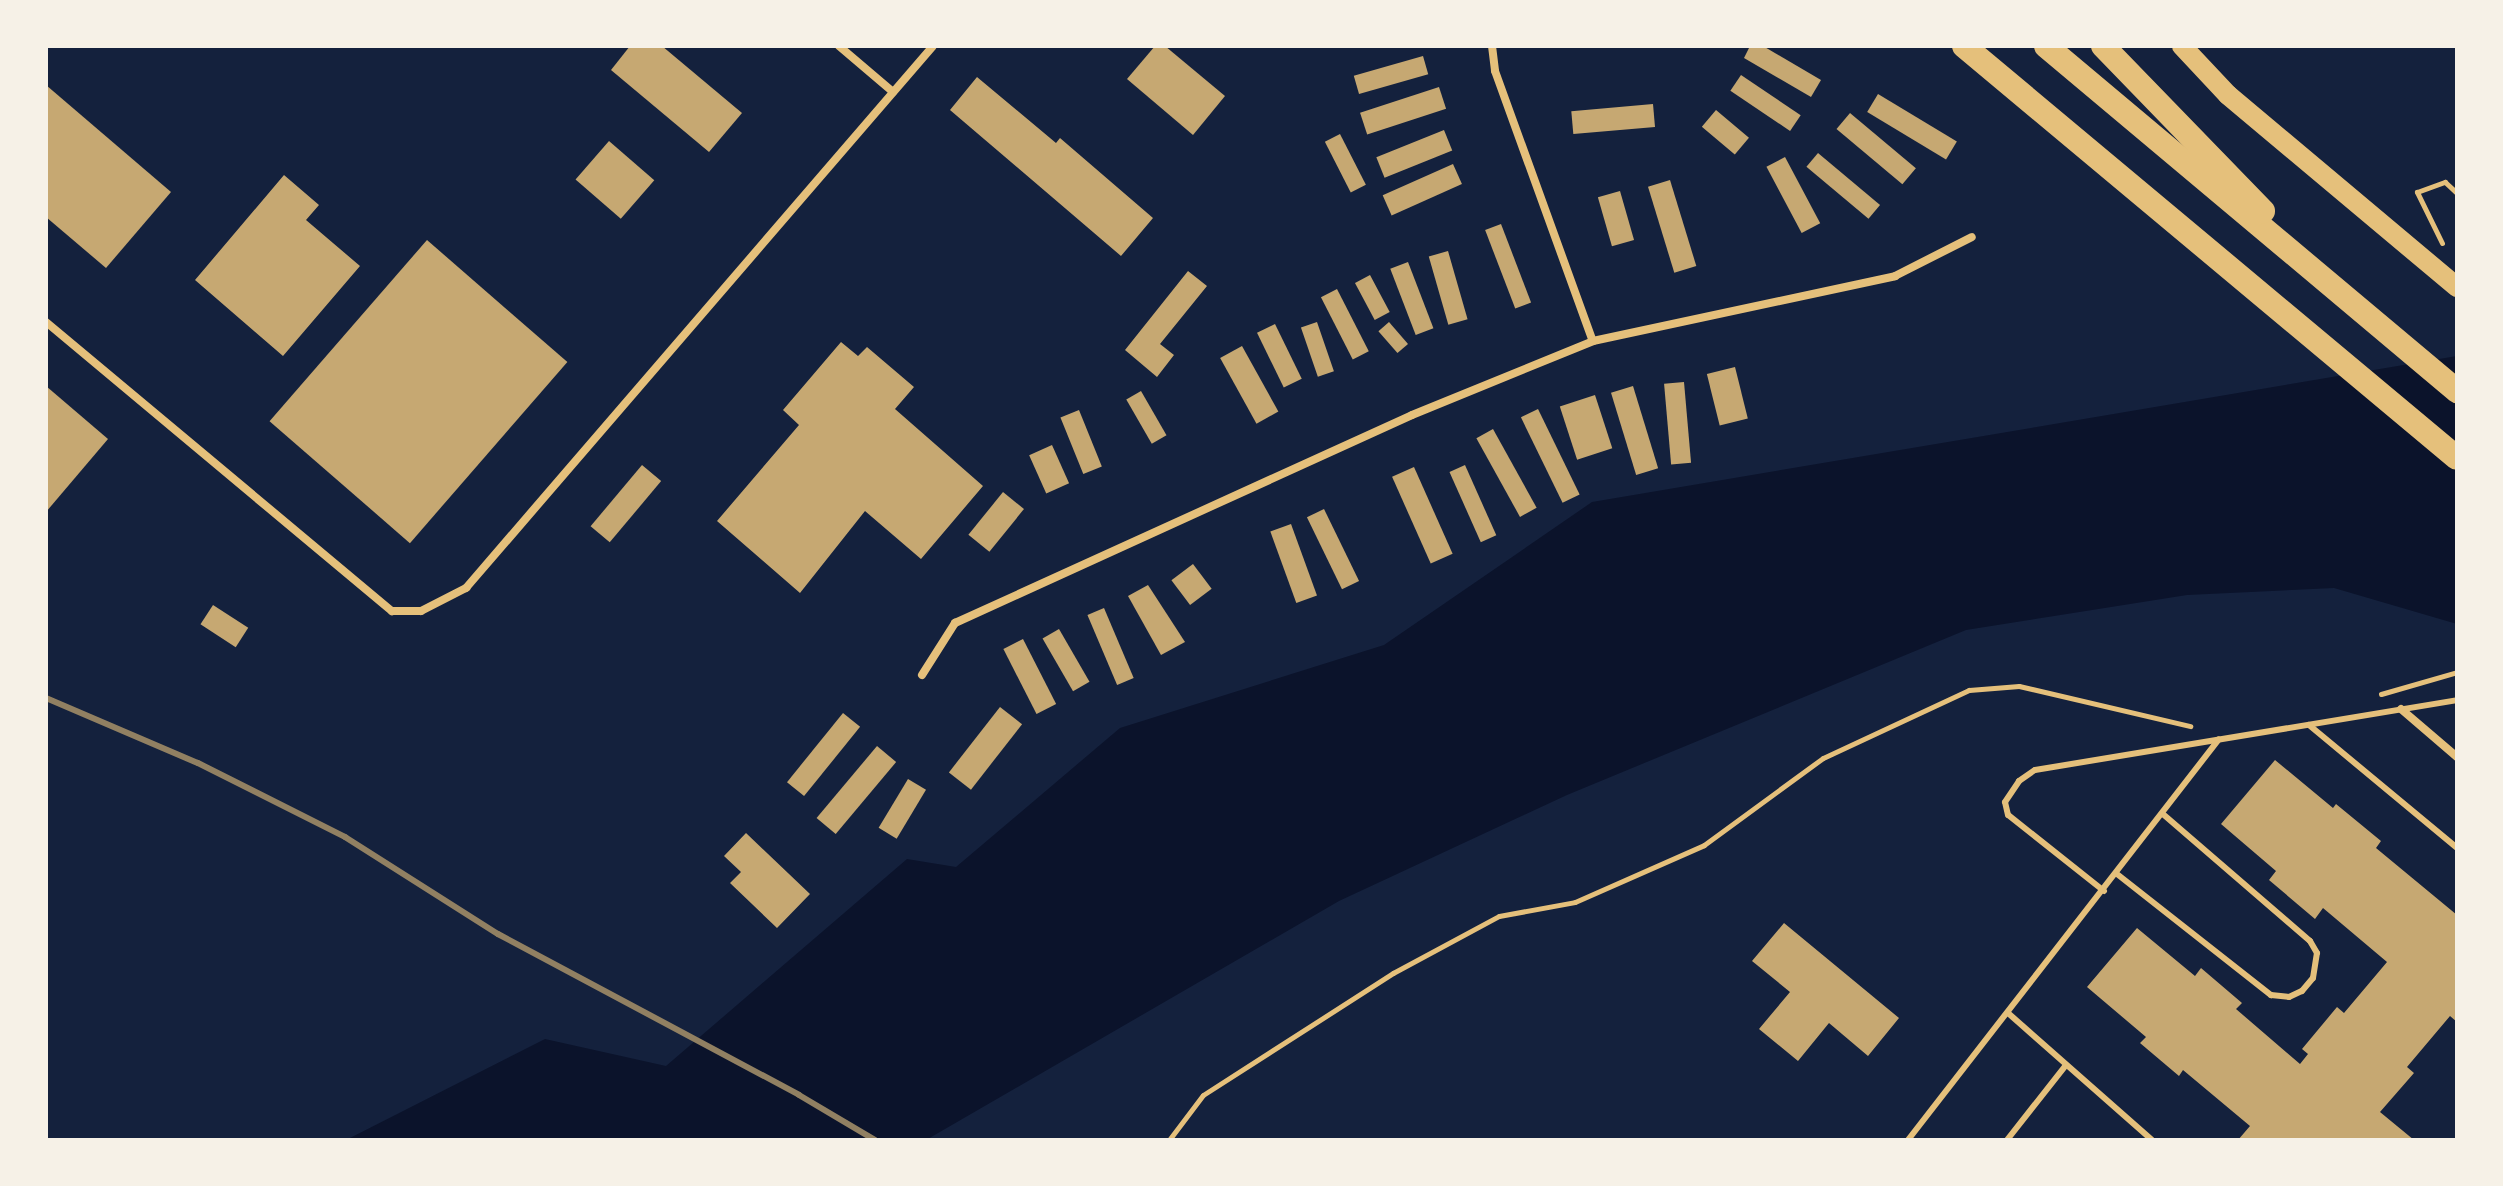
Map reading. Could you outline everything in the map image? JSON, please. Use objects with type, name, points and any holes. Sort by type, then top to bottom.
[{"type":"highway","points":[[1964,46],[2020,89],[2457,458]]},
{"type":"highway","points":[[1975,46],[2020,89]]},
{"type":"highway","points":[[2046,46],[2457,391]]},
{"type":"highway","points":[[2103,46],[2195,137],[2330,283]]},
{"type":"main road","points":[[2182,46],[2228,95],[2457,287]]},
{"type":"street","points":[[839,46],[893,92]]},
{"type":"street","points":[[46,322],[392,611],[421,611],[466,588],[933,46]]},
{"type":"street","points":[[1492,46],[1495,71],[1593,341]]},
{"type":"street","points":[[922,675],[955,623],[1412,415],[1593,341],[1895,276],[1972,237]]},
{"type":"street","points":[[2401,709],[2457,757]]},
{"type":"lane","points":[[2104,891],[2008,815],[2005,802],[2019,781],[2035,770],[2457,700]]},
{"type":"lane","points":[[2309,725],[2457,848]]},
{"type":"lane","points":[[1908,1140],[2219,739]]},
{"type":"lane","points":[[2117,874],[2271,995],[2289,997],[2302,991],[2313,978],[2317,953],[2310,941],[2163,814]]},
{"type":"lane","points":[[2008,1013],[2152,1140]]},
{"type":"lane","points":[[2007,1140],[2066,1065]]},
{"type":"lane","points":[[2136,1140],[2142,1132]]},
{"type":"path","points":[[2443,244],[2417,192],[2445,182],[2457,193]]},
{"type":"path","points":[[2367,698],[2457,672]]},
{"type":"path","points":[[1169,1140],[1203,1095],[1393,973],[1499,916],[1575,902],[1704,845],[1823,758],[1969,690],[2019,686],[2187,727],[2202,724]]},
{"type":"water","points":[[2457,356],[2457,624],[2334,588],[2187,595],[1966,630],[1567,795],[1339,901],[926,1140],[346,1140],[545,1039],[666,1066],[907,859],[956,867],[1120,728],[1384,645],[1592,502]]},
{"type":"building","points":[[630,46],[662,46],[742,113],[709,152],[611,70]]},
{"type":"building","points":[[1155,46],[1165,46],[1225,96],[1193,135],[1127,79]]},
{"type":"building","points":[[1750,46],[1763,46],[1821,80],[1811,97],[1744,58]]},
{"type":"building","points":[[1423,56],[1428,74],[1359,94],[1354,76]]},
{"type":"building","points":[[1741,75],[1801,115],[1790,131],[1730,91]]},
{"type":"building","points":[[977,77],[1056,143],[1060,138],[1153,218],[1121,256],[950,110]]},
{"type":"building","points":[[46,85],[171,192],[106,268],[46,217]]},
{"type":"building","points":[[1439,87],[1446,109],[1367,135],[1360,113]]},
{"type":"building","points":[[1878,94],[1957,141],[1946,159],[1867,112]]},
{"type":"building","points":[[1653,104],[1655,127],[1573,134],[1571,111]]},
{"type":"building","points":[[1716,110],[1749,138],[1735,154],[1702,127]]},
{"type":"building","points":[[1850,113],[1916,168],[1902,184],[1837,129]]},
{"type":"building","points":[[1444,130],[1452,150],[1385,178],[1376,157]]},
{"type":"building","points":[[1340,134],[1366,185],[1351,193],[1325,142]]},
{"type":"building","points":[[609,141],[654,180],[621,219],[576,179]]},
{"type":"building","points":[[1818,153],[1880,205],[1868,219],[1806,167]]},
{"type":"building","points":[[1785,157],[1820,223],[1802,233],[1766,167]]},
{"type":"building","points":[[1453,164],[1462,184],[1392,215],[1383,195]]},
{"type":"building","points":[[284,175],[319,205],[306,220],[360,266],[283,356],[195,280]]},
{"type":"building","points":[[1670,180],[1696,266],[1674,273],[1648,187]]},
{"type":"building","points":[[1620,191],[1634,240],[1612,246],[1598,197]]},
{"type":"building","points":[[1501,224],[1531,302],[1515,309],[1485,230]]},
{"type":"building","points":[[427,240],[567,362],[410,543],[270,421]]},
{"type":"building","points":[[1448,251],[1468,319],[1448,325],[1429,257]]},
{"type":"building","points":[[1408,262],[1433,328],[1416,335],[1390,269]]},
{"type":"building","points":[[1188,271],[1207,286],[1160,344],[1174,355],[1157,377],[1125,350]]},
{"type":"building","points":[[1370,275],[1390,312],[1375,320],[1355,283]]},
{"type":"building","points":[[1337,289],[1369,351],[1353,360],[1321,297]]},
{"type":"building","points":[[1317,322],[1334,371],[1318,377],[1301,328]]},
{"type":"building","points":[[1389,322],[1408,344],[1397,353],[1378,331]]},
{"type":"building","points":[[1275,324],[1302,379],[1284,388],[1257,333]]},
{"type":"building","points":[[841,342],[858,356],[867,347],[914,387],[895,409],[983,486],[921,559],[865,511],[800,593],[717,521],[799,425],[783,410]]},
{"type":"building","points":[[1242,346],[1278,412],[1256,424],[1220,358]]},
{"type":"building","points":[[1735,367],[1748,418],[1720,425],[1707,374]]},
{"type":"building","points":[[1684,382],[1691,463],[1671,464],[1664,384]]},
{"type":"building","points":[[46,386],[108,439],[46,512]]},
{"type":"building","points":[[1633,386],[1658,468],[1636,475],[1611,393]]},
{"type":"building","points":[[1141,391],[1166,435],[1152,444],[1126,400]]},
{"type":"building","points":[[1595,395],[1612,448],[1577,460],[1560,406]]},
{"type":"building","points":[[1538,409],[1580,494],[1563,503],[1521,417]]},
{"type":"building","points":[[1079,410],[1102,467],[1083,474],[1060,417]]},
{"type":"building","points":[[1493,429],[1537,508],[1520,517],[1476,438]]},
{"type":"building","points":[[1052,445],[1069,483],[1046,494],[1029,455]]},
{"type":"building","points":[[642,465],[661,481],[610,542],[591,526]]},
{"type":"building","points":[[1465,465],[1496,535],[1481,542],[1449,472]]},
{"type":"building","points":[[1414,467],[1453,554],[1431,564],[1392,477]]},
{"type":"building","points":[[1003,492],[1024,509],[989,552],[968,535]]},
{"type":"building","points":[[1324,509],[1359,581],[1342,589],[1307,517]]},
{"type":"building","points":[[1291,524],[1317,595],[1296,603],[1270,532]]},
{"type":"building","points":[[1193,564],[1212,589],[1190,605],[1171,580]]},
{"type":"building","points":[[1148,585],[1185,642],[1161,655],[1128,596]]},
{"type":"building","points":[[213,605],[248,628],[236,647],[200,624]]},
{"type":"building","points":[[1104,608],[1134,678],[1117,685],[1087,615]]},
{"type":"building","points":[[1059,629],[1090,682],[1073,691],[1043,638]]},
{"type":"building","points":[[1023,639],[1056,704],[1037,714],[1003,649]]},
{"type":"building","points":[[1000,707],[1022,724],[971,790],[949,772]]},
{"type":"building","points":[[843,713],[860,727],[804,796],[787,782]]},
{"type":"building","points":[[877,746],[896,762],[836,834],[817,818]]},
{"type":"building","points":[[2275,760],[2333,808],[2336,804],[2381,841],[2376,848],[2457,915],[2457,1022],[2450,1016],[2407,1067],[2414,1073],[2380,1112],[2414,1140],[2238,1140],[2250,1126],[2183,1070],[2179,1076],[2140,1043],[2146,1037],[2087,987],[2137,928],[2195,976],[2201,968],[2242,1003],[2236,1009],[2300,1064],[2308,1054],[2302,1049],[2337,1007],[2344,1013],[2387,962],[2323,908],[2315,919],[2269,880],[2276,871],[2221,824]]},
{"type":"building","points":[[908,779],[926,790],[897,839],[879,828]]},
{"type":"building","points":[[746,833],[810,894],[777,928],[730,883],[741,872],[724,856]]},
{"type":"building","points":[[1784,923],[1899,1018],[1868,1056],[1829,1023],[1798,1061],[1759,1029],[1790,992],[1752,961]]},
{"type":"railway","points":[[46,698],[198,763],[345,837],[498,934],[799,1095],[875,1140]]}]
